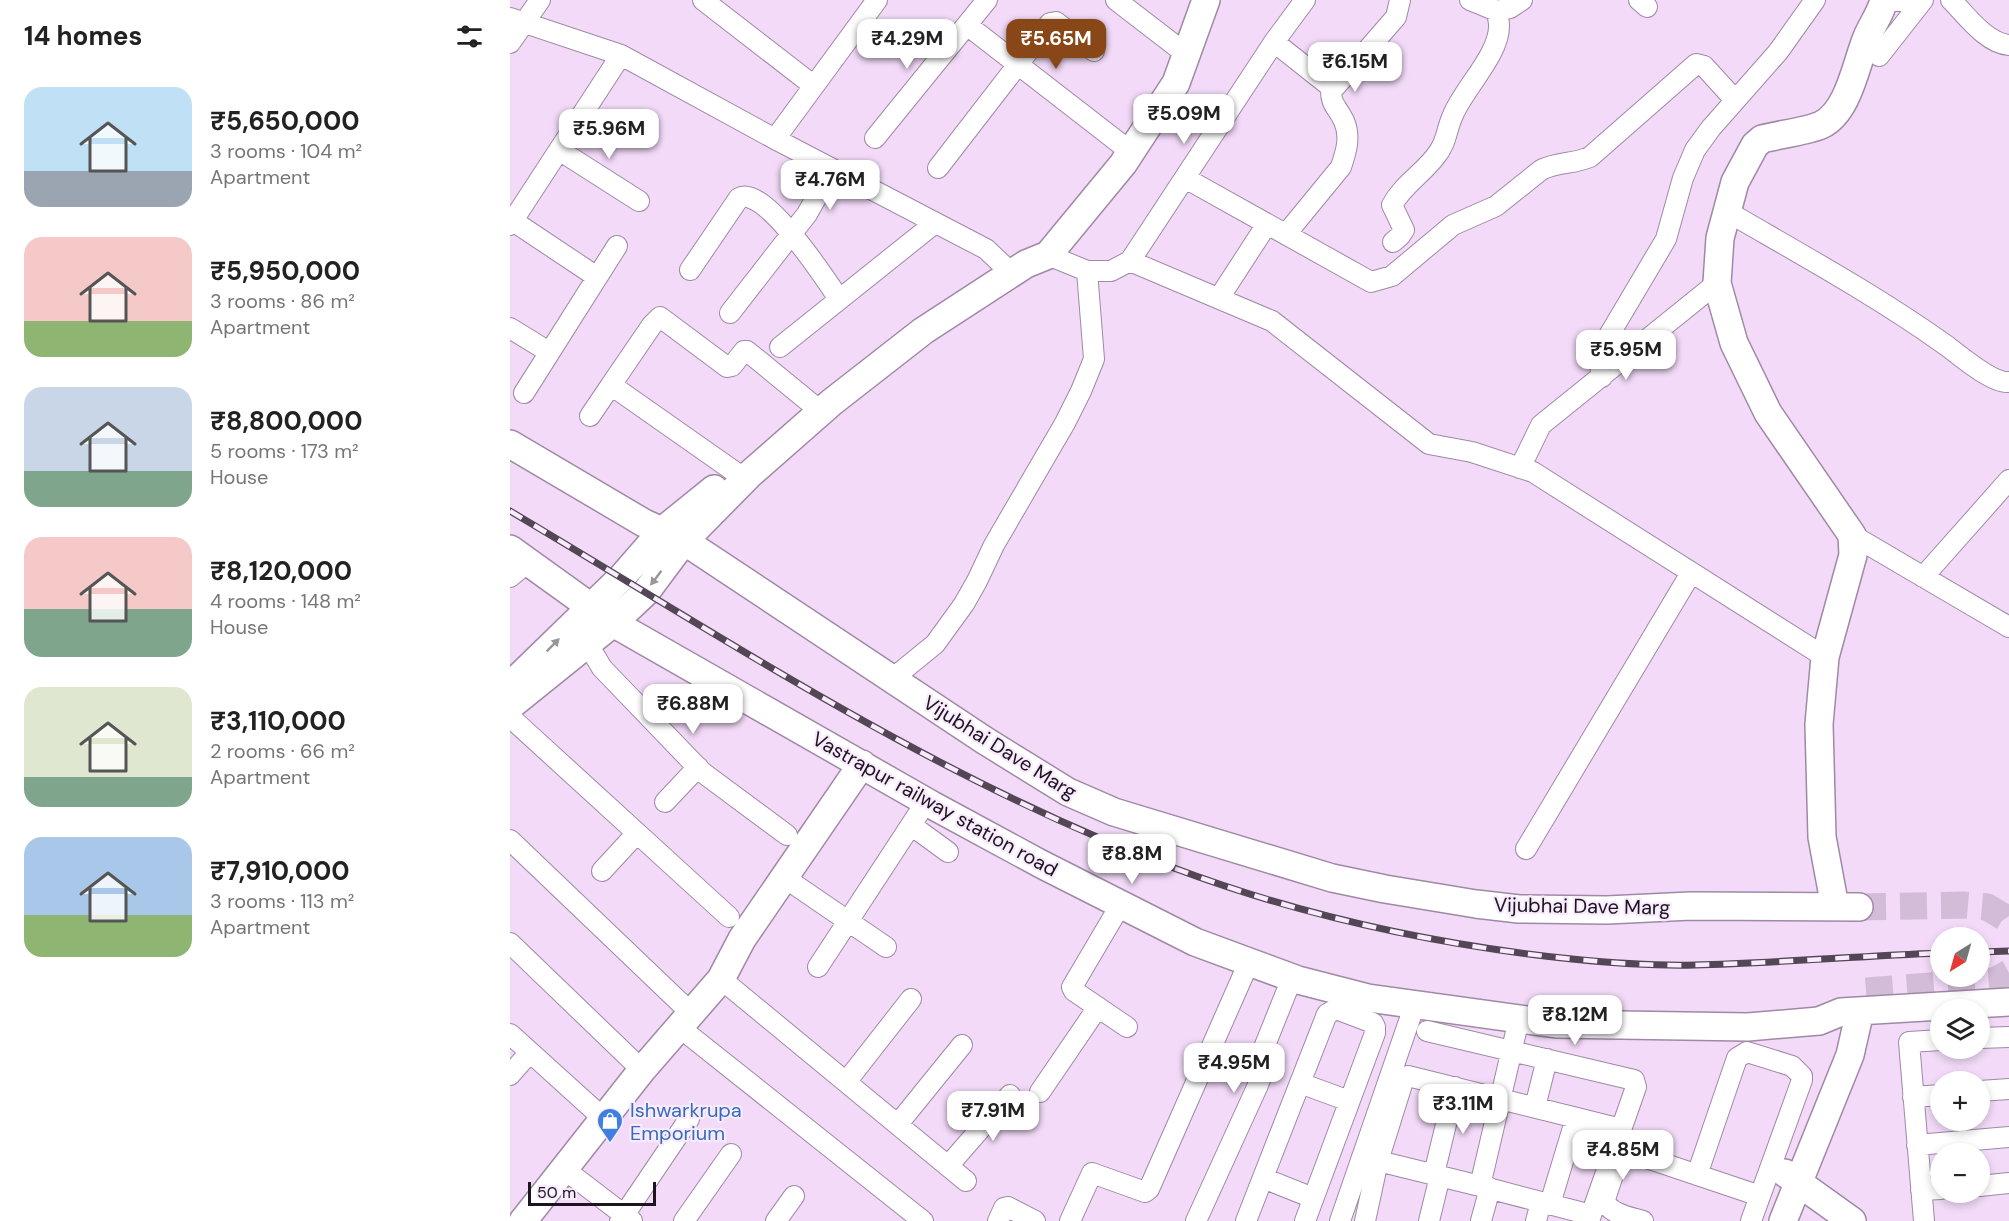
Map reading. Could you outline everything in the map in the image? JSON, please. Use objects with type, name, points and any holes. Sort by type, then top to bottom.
[{"type":"street","points":[[510,43],[517,20],[540,0]]},
{"type":"street","points":[[703,0],[814,86]]},
{"type":"street","points":[[775,139],[876,0]]},
{"type":"street","points":[[875,138],[987,0]]},
{"type":"street","points":[[1116,0],[1178,47]]},
{"type":"street","points":[[510,706],[587,644],[622,577],[750,474],[832,402],[1006,270],[1021,255],[1041,246],[1122,146],[1166,78],[1194,0]]},
{"type":"street","points":[[673,536],[735,472],[813,405],[917,322],[1006,270],[1048,255],[1123,164],[1176,83],[1206,0]]},
{"type":"street","points":[[1048,255],[1087,271],[1111,271],[1130,261],[1305,0]]},
{"type":"street","points":[[1331,87],[1339,84],[1396,17],[1400,0]]},
{"type":"street","points":[[1470,0],[1497,11],[1510,8],[1522,0]]},
{"type":"street","points":[[1602,377],[1600,354],[1666,239],[1689,162],[1695,150],[1711,128],[1778,52],[1815,0]]},
{"type":"street","points":[[1923,0],[1884,0],[1841,105],[1821,125],[1762,138],[1755,146],[1735,182],[1720,238],[1717,284],[1734,343],[1768,413],[1852,535],[2009,627]]},
{"type":"street","points":[[1880,56],[1923,0]]},
{"type":"street","points":[[1951,0],[1989,38],[2009,45]]},
{"type":"street","points":[[1393,242],[1404,230],[1392,205],[1397,196],[1441,149],[1453,115],[1487,60],[1497,39],[1500,25],[1497,11]]},
{"type":"street","points":[[517,20],[621,55],[775,139],[986,249],[1006,270]]},
{"type":"street","points":[[938,168],[1050,23],[1053,21],[1094,51]]},
{"type":"street","points":[[967,25],[1122,146]]},
{"type":"street","points":[[1275,42],[1331,87]]},
{"type":"street","points":[[597,277],[511,223],[621,55]]},
{"type":"street","points":[[1185,178],[1371,282],[1392,276],[1453,225],[1496,206],[1541,170],[1590,157],[1696,64],[1704,66],[1736,100]]},
{"type":"street","points":[[1286,234],[1341,167],[1345,156],[1348,137],[1344,122],[1330,99],[1331,87]]},
{"type":"street","points":[[559,150],[639,201]]},
{"type":"street","points":[[730,313],[792,235],[816,198],[829,167]]},
{"type":"street","points":[[690,270],[742,196],[754,198],[792,235],[839,299]]},
{"type":"street","points":[[1728,212],[1872,296],[1981,370],[2003,382],[2009,382]]},
{"type":"street","points":[[780,347],[935,223]]},
{"type":"street","points":[[1219,298],[1267,224]]},
{"type":"street","points":[[524,393],[617,246]]},
{"type":"street","points":[[1130,261],[1272,321],[1429,444],[1472,452],[1533,472],[1826,657],[1853,555],[1852,535]]},
{"type":"street","points":[[892,679],[935,644],[963,604],[994,545],[1065,423],[1094,359],[1087,271]]},
{"type":"street","points":[[1520,468],[1541,425],[1717,284]]},
{"type":"street","points":[[590,416],[652,325],[660,317],[727,367],[732,366],[741,354],[747,351],[813,405]]},
{"type":"street","points":[[510,328],[549,352]]},
{"type":"street","points":[[611,385],[735,472]]},
{"type":"street","name":"Vijubhai Dave Marg","points":[[510,444],[644,523],[673,536],[984,740],[1068,792],[1113,812],[1332,878],[1384,889],[1519,909],[1607,910],[1691,906],[1847,907],[1822,837],[1819,724],[1826,657]]},
{"type":"street","points":[[1923,578],[2009,480]]},
{"type":"street","name":"Vastrapur railway station road","points":[[516,563],[602,616],[926,802],[1195,942],[1292,978],[1368,998],[1556,1024],[1748,1027],[1847,1014]]},
{"type":"street","points":[[1526,849],[1691,573]]},
{"type":"street","points":[[510,685],[602,616]]},
{"type":"street","points":[[587,644],[602,668],[698,767],[787,835]]},
{"type":"street","points":[[510,717],[729,917]]},
{"type":"street","points":[[523,1221],[642,1070],[721,979],[742,939],[862,764]]},
{"type":"street","points":[[665,802],[698,767]]},
{"type":"street","points":[[818,966],[926,802]]},
{"type":"street","points":[[911,825],[948,852]]},
{"type":"street","points":[[602,871],[637,833]]},
{"type":"street","points":[[510,840],[685,1020],[923,1221]]},
{"type":"street","points":[[785,878],[886,947]]},
{"type":"street","points":[[1121,904],[1072,987],[1074,991],[1127,1027]]},
{"type":"street","points":[[510,943],[642,1070]]},
{"type":"street","points":[[1070,1221],[1092,1173],[1145,1192],[1149,1189],[1249,962]]},
{"type":"street","points":[[1196,1221],[1258,1085],[1262,1074],[1259,1060],[1292,978]]},
{"type":"street","points":[[721,979],[966,1181]]},
{"type":"street","points":[[846,1082],[911,999]]},
{"type":"street","points":[[1847,1014],[2009,1002]]},
{"type":"street","points":[[1365,1221],[1366,1163],[1416,1004]]},
{"type":"street","points":[[1040,1092],[1098,1007]]},
{"type":"street","points":[[1246,1221],[1327,1014],[1336,1009],[1373,1023],[1375,1033],[1305,1221]]},
{"type":"street","points":[[1847,1014],[1930,1020]]},
{"type":"street","points":[[1783,1221],[1792,1178],[1850,1055],[1847,1014]]},
{"type":"street","points":[[1990,1017],[2009,1016]]},
{"type":"street","points":[[1481,1221],[1501,1098],[1519,1019]]},
{"type":"street","points":[[1326,1162],[1366,1163],[1437,1175],[1546,1203],[1590,1218],[1636,1087],[1634,1080],[1427,1031]]},
{"type":"street","points":[[510,1034],[604,1119]]},
{"type":"street","points":[[1990,1038],[2009,1037]]},
{"type":"street","points":[[1924,1221],[1909,1042],[1930,1041]]},
{"type":"street","points":[[898,1124],[962,1045]]},
{"type":"street","points":[[510,1075],[530,1052]]},
{"type":"street","points":[[1697,1175],[1737,1058],[1747,1052],[1792,1066],[1802,1076],[1802,1080],[1763,1209]]},
{"type":"street","points":[[1535,1107],[1547,1059]]},
{"type":"street","points":[[1340,1221],[1404,1078],[1408,1076],[1621,1129]]},
{"type":"street","points":[[1300,1083],[1349,1101]]},
{"type":"street","points":[[1429,1221],[1455,1087]]},
{"type":"street","points":[[1990,1090],[2009,1089]]},
{"type":"street","points":[[948,1166],[1010,1095]]},
{"type":"street","points":[[1913,1097],[1930,1096]]},
{"type":"street","points":[[1536,1221],[1546,1203],[1576,1118]]},
{"type":"street","points":[[564,1169],[625,1219],[690,1119]]},
{"type":"street","points":[[1917,1145],[2009,1137]]},
{"type":"street","points":[[1643,1221],[1609,1209],[1605,1203],[1619,1157],[1624,1153],[1629,1152],[1697,1175],[1763,1209]]},
{"type":"street","points":[[684,1221],[731,1154]]},
{"type":"street","points":[[1263,1178],[1313,1198]]},
{"type":"street","points":[[1751,1221],[1792,1178]]},
{"type":"street","points":[[1792,1178],[1852,1221]]},
{"type":"street","points":[[1990,1185],[2009,1184]]},
{"type":"street","points":[[1921,1190],[1930,1190]]},
{"type":"street","points":[[776,1221],[794,1196]]},
{"type":"street","points":[[998,1221],[1004,1208],[1008,1207],[1035,1221]]},
{"type":"tunnel","points":[[1859,907],[1963,905],[1987,907],[2004,917],[2009,924]]},
{"type":"tunnel","points":[[1866,991],[1994,981],[2009,973]]},
{"type":"railway","points":[[510,511],[753,657],[917,750],[1087,833],[1222,885],[1320,914],[1420,937],[1470,946],[1602,962],[1695,965],[1930,954]]},
{"type":"railway","points":[[1990,952],[2009,951]]},
{"type":"place","name":"Ishwarkrupa Emporium","points":[[610,1144]]}]
